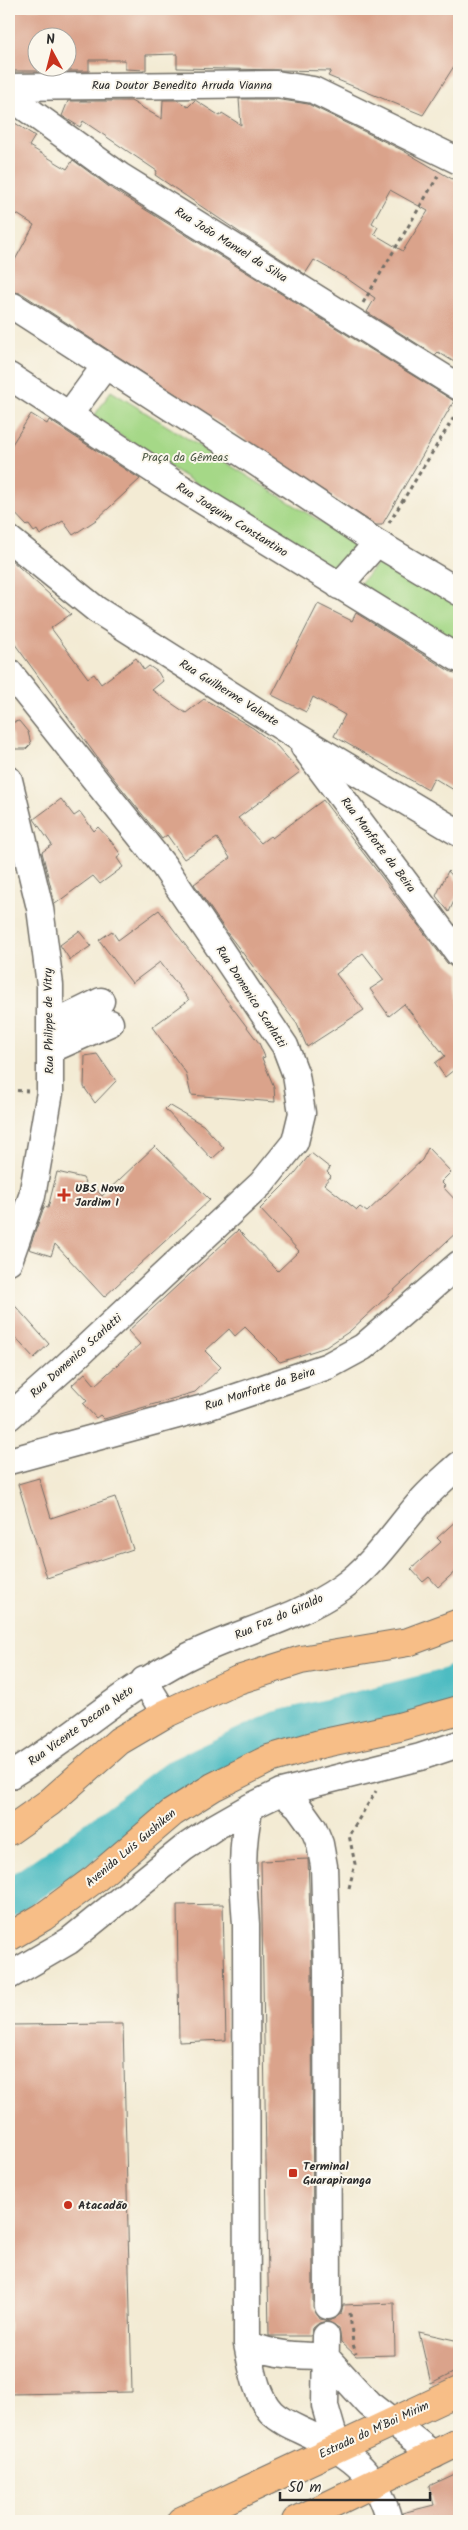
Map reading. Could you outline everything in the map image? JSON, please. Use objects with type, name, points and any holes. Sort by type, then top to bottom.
[{"type":"main road","points":[[9,1831],[50,1802],[119,1741],[165,1714],[238,1680],[292,1662],[408,1642],[459,1623]]},
{"type":"main road","name":"Avenida Luis Gushiken","points":[[9,1937],[44,1917],[96,1878],[172,1812],[213,1787],[269,1759],[320,1744],[399,1727],[459,1710]]},
{"type":"main road","name":"Estrada do M'Boi Mirim","points":[[181,2521],[459,2391]]},
{"type":"main road","points":[[296,2521],[459,2442]]},
{"type":"street","name":"Rua Doutor Benedito Arruda Vianna","points":[[9,87],[276,84],[313,90],[455,158]]},
{"type":"street","name":"Rua João Manuel da Silva","points":[[9,96],[120,176],[459,388]]},
{"type":"street","points":[[13,306],[254,461],[377,543],[459,592]]},
{"type":"street","points":[[69,415],[105,366]]},
{"type":"street","name":"Rua Joaquim Constantino","points":[[9,376],[172,482],[459,659]]},
{"type":"street","name":"Rua Guilherme Valente","points":[[9,539],[97,610],[296,736],[459,833]]},
{"type":"street","points":[[339,586],[377,543]]},
{"type":"street","name":"Rua Domenico Scarlatti","points":[[9,672],[164,866],[285,1046],[296,1075],[302,1113],[295,1142],[262,1183],[9,1417]]},
{"type":"street","name":"Rua Monforte da Beira","points":[[296,736],[459,954]]},
{"type":"street","name":"Rua Philippe de Vitry","points":[[9,780],[13,810],[40,908],[50,985],[50,1092],[32,1196],[9,1262]]},
{"type":"street","points":[[50,1038],[106,1012]]},
{"type":"street","name":"Rua Monforte da Beira","points":[[16,1458],[208,1407],[328,1366],[363,1346],[459,1264]]},
{"type":"street","name":"Rua Foz do Giraldo","points":[[144,1680],[186,1657],[313,1605],[342,1587],[374,1557],[424,1498],[459,1465]]},
{"type":"street","name":"Rua Vicente Decara Neto","points":[[9,1776],[37,1759],[144,1680],[165,1714]]},
{"type":"street","points":[[9,1976],[69,1941],[184,1848],[250,1807],[281,1792],[410,1759],[459,1744]]},
{"type":"street","points":[[281,1792],[298,1806],[313,1827],[320,1844],[324,1866],[327,1969],[325,2078],[339,2307]]},
{"type":"street","points":[[250,1807],[244,1833],[242,1856],[246,1934],[247,2344],[254,2379],[271,2411],[284,2422],[337,2447],[369,2474],[375,2482],[389,2521]]},
{"type":"street","points":[[247,2344],[267,2352],[291,2356],[326,2346]]},
{"type":"street","points":[[326,2346],[353,2389],[434,2455]]},
{"type":"street","points":[[326,2346],[325,2406],[337,2447]]},
{"type":"path","points":[[353,320],[455,158]]},
{"type":"path","points":[[377,543],[459,409]]},
{"type":"path","points":[[349,1890],[355,1864],[354,1849],[349,1836],[370,1800],[382,1785]]},
{"type":"path","points":[[339,2307],[358,2359]]},
{"type":"green space","name":"Praça da Gêmeas","points":[[111,391],[360,546],[336,573],[93,418]]},
{"type":"green space","points":[[384,555],[459,602],[459,649],[357,587]]},
{"type":"building","points":[[9,9],[459,9],[459,62],[456,63],[423,115],[328,76],[331,71],[177,68],[177,54],[146,55],[146,70],[125,69],[125,60],[89,60],[89,71],[78,71],[78,28],[28,28],[28,71],[9,71]]},
{"type":"building","points":[[239,99],[275,99],[308,104],[402,150],[459,183],[459,365],[438,352],[435,355],[367,312],[375,298],[346,278],[314,260],[305,274],[155,175],[157,171],[83,121],[80,127],[62,116],[68,101],[131,101],[162,119],[163,100],[177,100],[188,107],[195,100],[220,116],[222,113],[241,125]],"holes":[[[390,190],[428,211],[403,251],[374,234],[378,227],[372,223]]]},
{"type":"building","points":[[9,119],[35,136],[29,146],[67,169],[73,160],[112,189],[454,401],[382,525],[376,525],[21,293],[9,292],[9,271],[34,225],[9,209]]},
{"type":"building","points":[[31,414],[47,424],[49,420],[140,479],[96,520],[73,535],[63,521],[40,535],[37,530],[34,532],[29,525],[27,526],[9,507],[9,449]]},
{"type":"building","points":[[9,558],[71,614],[51,628],[88,678],[94,674],[101,684],[136,658],[144,670],[149,666],[158,672],[163,681],[152,690],[186,713],[204,699],[253,728],[277,746],[300,772],[238,818],[261,843],[270,836],[272,838],[323,800],[447,963],[459,973],[459,1074],[455,1069],[445,1077],[435,1063],[445,1056],[404,1004],[389,1016],[370,989],[384,980],[363,953],[336,974],[364,1010],[307,1047],[297,1024],[228,934],[194,884],[230,858],[217,838],[184,859],[167,835],[162,839],[99,760],[9,636]]},
{"type":"building","points":[[318,604],[352,621],[356,613],[451,672],[459,674],[459,793],[434,778],[428,790],[334,736],[345,715],[313,697],[306,712],[272,695]]},
{"type":"building","points":[[19,721],[28,732],[31,744],[26,749],[15,749],[9,723]]},
{"type":"building","points":[[61,799],[74,816],[80,812],[94,831],[98,827],[111,841],[121,855],[117,858],[123,867],[100,884],[93,876],[55,904],[42,852],[52,845],[34,819]]},
{"type":"building","points":[[448,871],[459,883],[459,890],[449,912],[436,896]]},
{"type":"building","points":[[159,910],[259,1043],[265,1057],[262,1058],[274,1087],[275,1102],[191,1095],[186,1073],[152,1027],[189,1000],[160,962],[132,983],[99,940],[112,931],[118,940]]},
{"type":"building","points":[[79,931],[91,946],[70,960],[60,945]]},
{"type":"building","points":[[97,1054],[116,1081],[95,1103],[84,1087],[85,1056]]},
{"type":"building","points":[[169,1105],[203,1125],[224,1148],[212,1159],[165,1109]]},
{"type":"building","points":[[155,1146],[210,1200],[104,1297],[55,1244],[51,1256],[29,1249],[44,1207],[48,1208],[57,1172],[83,1178],[87,1186],[94,1187],[102,1196]]},
{"type":"building","points":[[428,1148],[451,1172],[441,1182],[445,1186],[443,1187],[459,1204],[459,1230],[350,1331],[326,1347],[280,1362],[245,1327],[235,1336],[229,1329],[205,1351],[221,1367],[195,1392],[104,1419],[100,1415],[96,1418],[83,1404],[87,1401],[72,1385],[85,1373],[95,1385],[140,1344],[128,1331],[238,1230],[278,1271],[299,1251],[260,1209],[292,1177],[311,1153],[330,1168],[327,1172],[331,1176],[324,1184],[357,1210],[360,1207],[367,1212],[422,1160]]},
{"type":"building","points":[[9,1299],[49,1344],[34,1358],[9,1331]]},
{"type":"building","points":[[39,1478],[51,1518],[115,1497],[133,1549],[47,1578],[18,1484]]},
{"type":"building","points":[[459,1518],[459,1568],[438,1587],[429,1577],[423,1582],[411,1569],[441,1542],[437,1538]]},
{"type":"building","name":"Terminal Guarapiranga","points":[[308,1859],[312,1969],[313,2307],[320,2319],[329,2321],[341,2314],[343,2305],[394,2303],[395,2355],[356,2356],[341,2342],[339,2328],[327,2321],[319,2323],[313,2328],[311,2336],[269,2336],[261,1861]]},
{"type":"building","points":[[223,1904],[226,2040],[179,2042],[177,1905]]},
{"type":"building","name":"Atacadão","points":[[123,2024],[132,2392],[9,2394],[9,2025]]},
{"type":"building","points":[[419,2332],[459,2341],[459,2370],[431,2384]]},
{"type":"building","points":[[459,2472],[459,2521],[404,2521],[402,2513],[434,2505],[429,2486]]},
{"type":"waterway","points":[[9,1898],[69,1857],[176,1777],[279,1729],[444,1688],[459,1681]]},
{"type":"place","name":"UBS Novo Jardim I","points":[[64,1195]]},
{"type":"place","name":"Terminal Guarapiranga","points":[[293,2173]]},
{"type":"place","name":"Atacadão","points":[[68,2205]]}]
